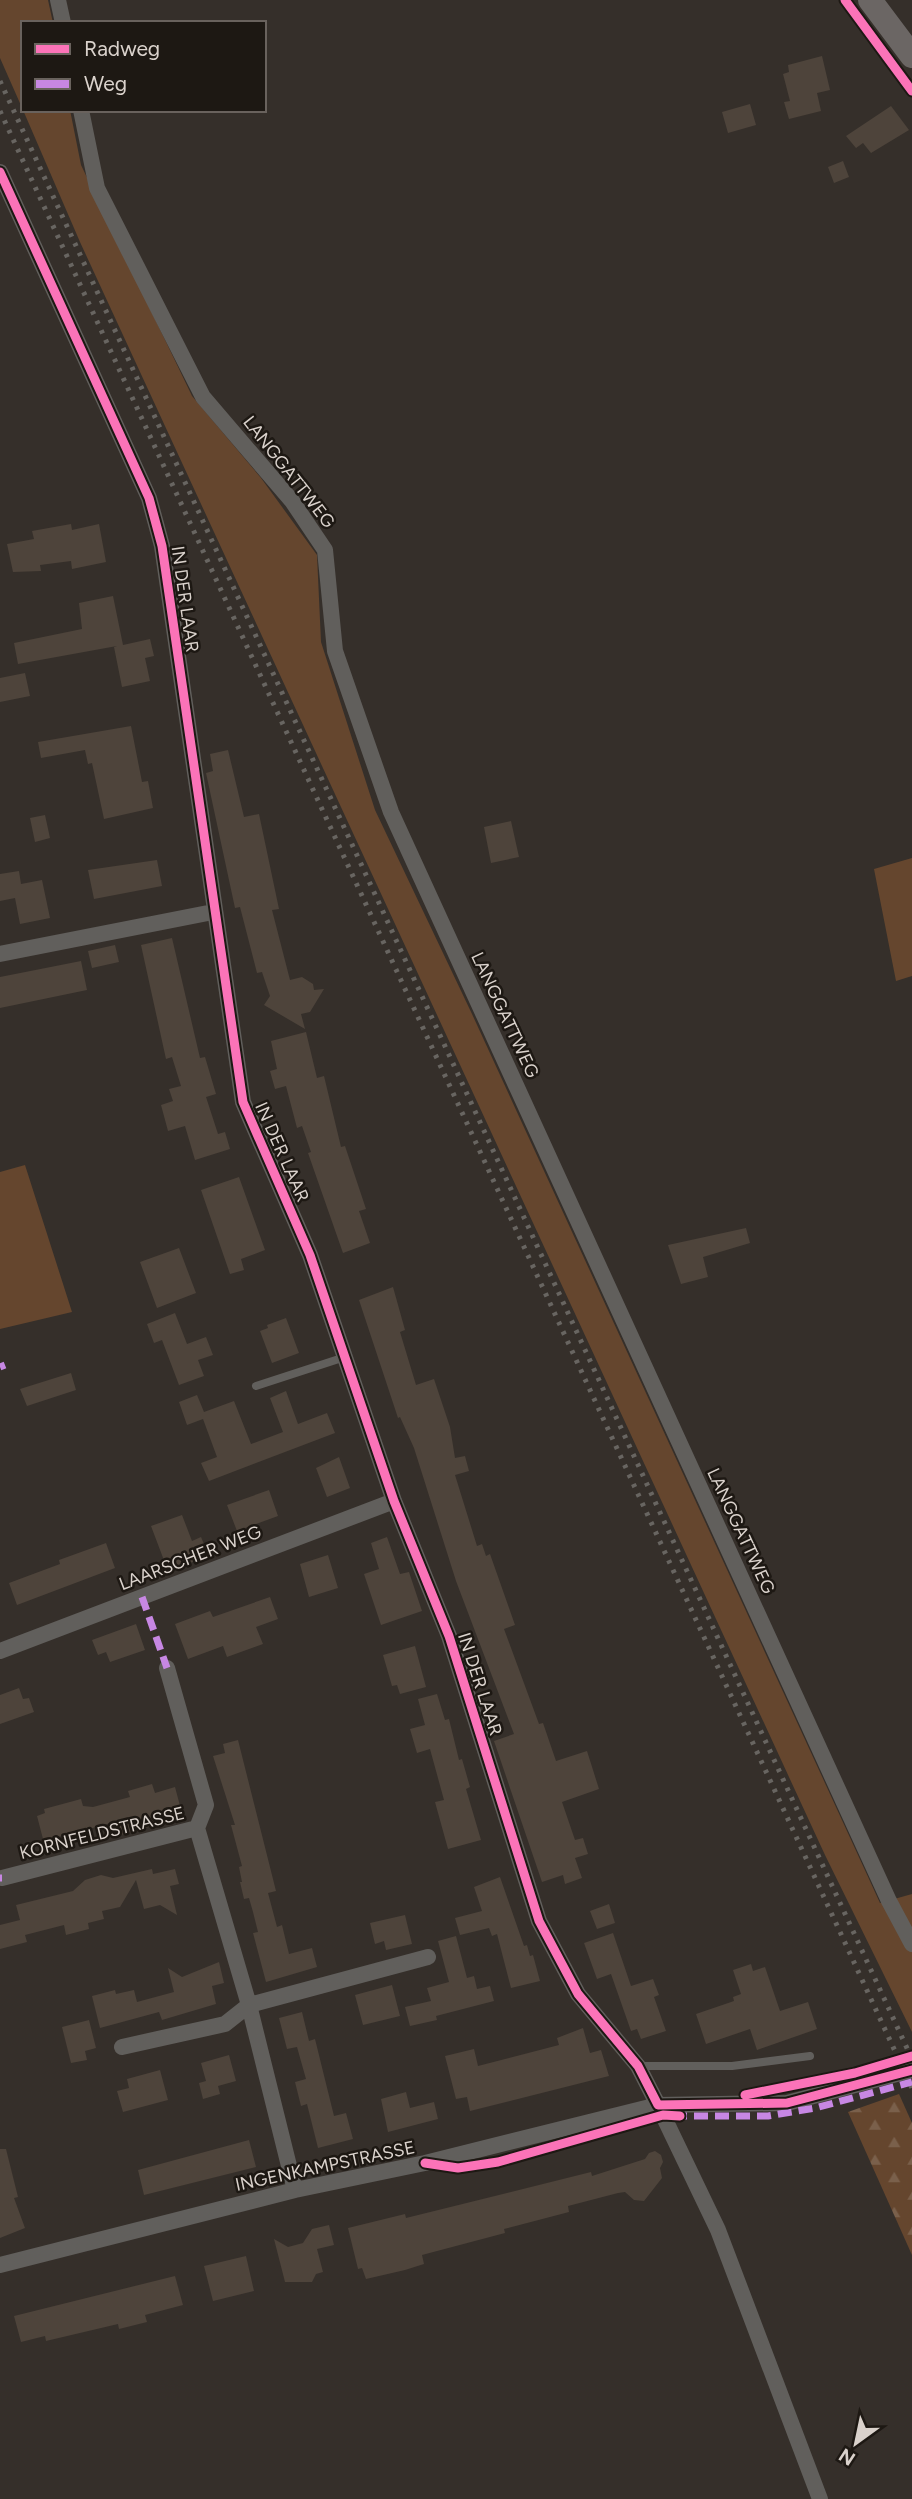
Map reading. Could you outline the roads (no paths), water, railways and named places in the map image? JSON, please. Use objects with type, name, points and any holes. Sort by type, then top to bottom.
[{"type":"main road","points":[[870,0],[912,56]]},
{"type":"street","points":[[58,0],[63,21]]},
{"type":"street","name":"LANGGATTWEG","points":[[81,112],[97,188],[203,397],[292,501],[325,550],[335,650],[391,812],[889,1901],[912,1944]]},
{"type":"street","name":"IN DER LAAR","points":[[0,172],[149,498],[156,522],[162,546],[213,912],[243,1102],[310,1255],[394,1501],[449,1636],[539,1921],[578,1994],[638,2066],[658,2105]]},
{"type":"street","points":[[0,954],[213,912]]},
{"type":"street","name":"LAARSCHER WEG","points":[[0,1651],[394,1501]]},
{"type":"street","points":[[167,1668],[206,1805],[197,1828]]},
{"type":"street","name":"KORNFELDSTRASSE","points":[[2,1878],[197,1828],[249,2005],[295,2190]]},
{"type":"street","points":[[122,2048],[225,2024],[249,2005],[428,1956]]},
{"type":"street","name":"INGENKAMPSTRASSE","points":[[0,2265],[295,2190],[425,2163],[658,2105],[787,2102],[912,2070]]},
{"type":"street","points":[[658,2105],[718,2230],[820,2499]]},
{"type":"lane","points":[[256,1386],[345,1357]]},
{"type":"lane","points":[[638,2066],[732,2066],[810,2056]]},
{"type":"railway","points":[[0,81],[912,2059]]},
{"type":"railway","points":[[0,111],[912,2088]]}]
